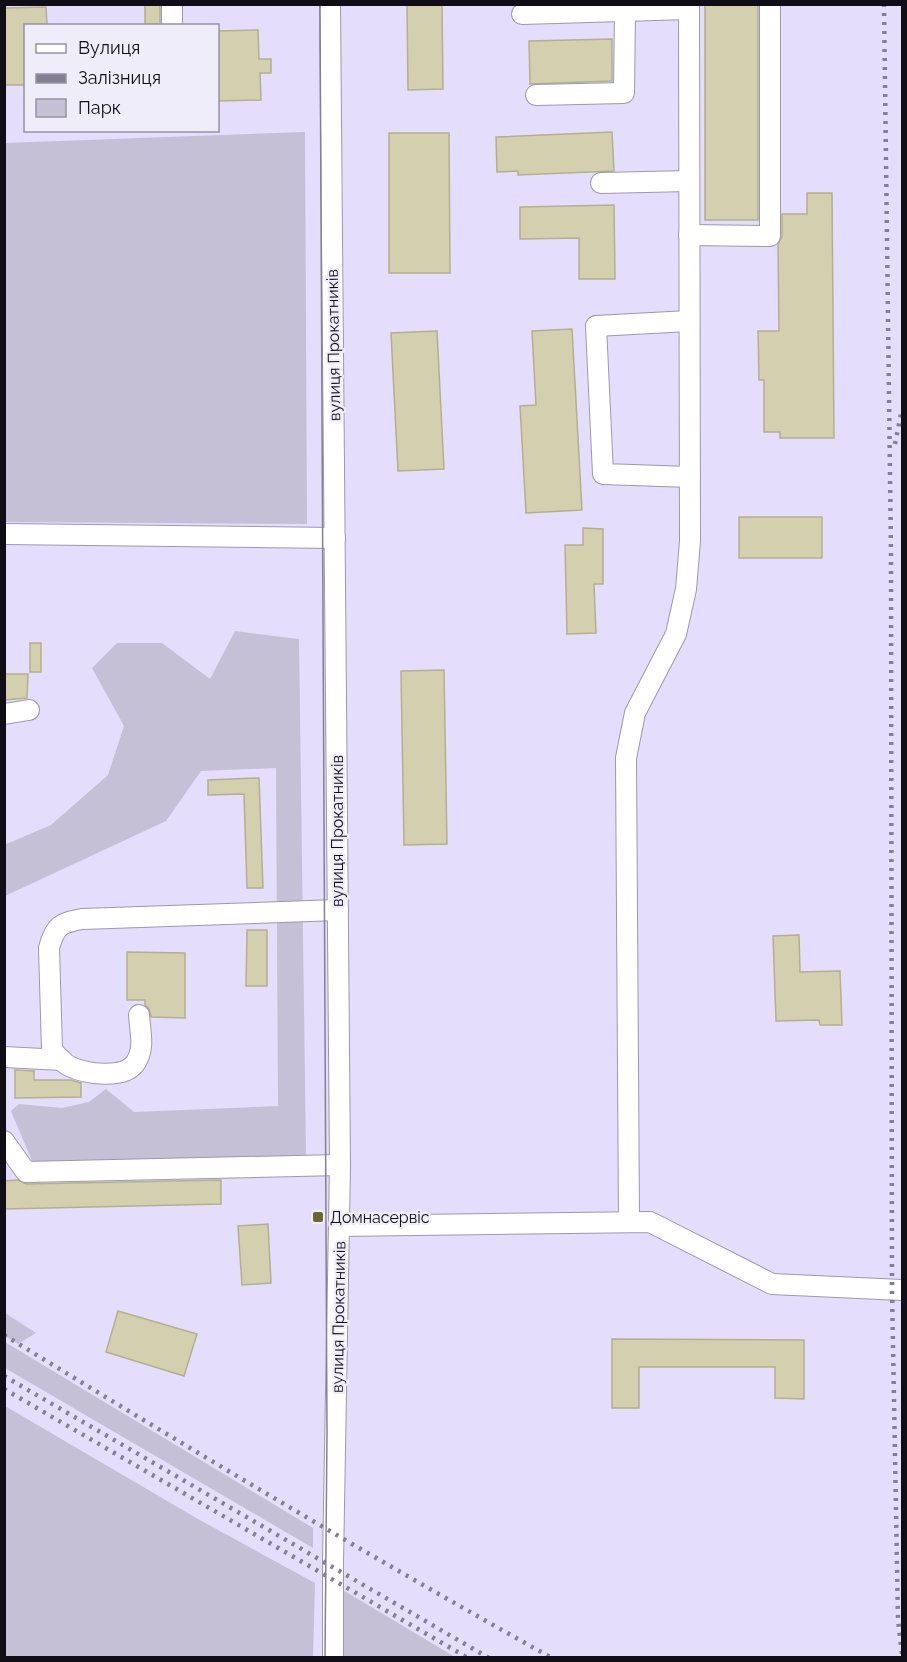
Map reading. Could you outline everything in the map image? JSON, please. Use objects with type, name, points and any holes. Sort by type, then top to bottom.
[{"type":"street","points":[[172,4],[172,24]]},
{"type":"street","name":"вулиця Прокатників","points":[[330,4],[340,1165],[333,1658]]},
{"type":"street","points":[[689,234],[770,236],[770,4]]},
{"type":"street","points":[[522,14],[689,7],[690,541],[686,589],[676,634],[635,713],[626,758],[629,1222]]},
{"type":"street","points":[[536,94],[624,93],[625,11]]},
{"type":"street","points":[[601,183],[689,181]]},
{"type":"street","points":[[689,321],[596,326],[603,474],[690,477]]},
{"type":"street","points":[[4,534],[335,538]]},
{"type":"street","points":[[4,714],[29,710]]},
{"type":"street","points":[[140,1015],[142,1048],[135,1064],[123,1071],[109,1074],[87,1073],[67,1065],[52,1050],[49,948],[52,934],[62,923],[82,919],[338,910]]},
{"type":"street","points":[[4,1057],[62,1060]]},
{"type":"street","points":[[4,1141],[26,1172],[340,1165]]},
{"type":"street","points":[[339,1226],[650,1222],[772,1284],[903,1290]]},
{"type":"green space","points":[[305,132],[307,524],[5,522],[5,143]]},
{"type":"green space","points":[[235,631],[299,639],[306,1157],[33,1163],[11,1111],[19,1104],[62,1108],[89,1102],[106,1089],[134,1112],[278,1106],[276,768],[201,771],[166,821],[5,896],[4,845],[51,825],[108,775],[124,726],[92,668],[117,643],[162,643],[210,679]]},
{"type":"green space","points":[[5,1313],[36,1333],[18,1344],[5,1336]]},
{"type":"green space","points":[[5,1342],[313,1528],[313,1548],[5,1368]]},
{"type":"green space","points":[[5,1406],[198,1519],[315,1583],[313,1657],[5,1657]]},
{"type":"green space","points":[[341,1589],[455,1657],[340,1658]]},
{"type":"building","points":[[145,4],[160,4],[160,24],[145,24]]},
{"type":"building","points":[[407,4],[442,4],[443,89],[408,90]]},
{"type":"building","points":[[705,4],[758,4],[758,220],[705,220]]},
{"type":"building","points":[[46,7],[47,24],[24,24],[24,85],[4,85],[4,8]]},
{"type":"building","points":[[258,30],[259,59],[271,59],[271,73],[260,73],[261,100],[219,101],[219,31]]},
{"type":"building","points":[[612,39],[612,81],[530,84],[529,41]]},
{"type":"building","points":[[612,132],[614,171],[518,175],[518,171],[497,172],[496,137]]},
{"type":"building","points":[[389,133],[449,133],[450,273],[389,273]]},
{"type":"building","points":[[807,193],[832,193],[834,438],[780,438],[780,432],[764,432],[764,380],[759,380],[758,331],[779,331],[778,244],[782,237],[782,214],[807,214]]},
{"type":"building","points":[[614,205],[615,279],[579,279],[579,238],[520,239],[520,207]]},
{"type":"building","points":[[572,329],[582,510],[526,513],[520,406],[536,405],[532,331]]},
{"type":"building","points":[[437,331],[444,469],[398,471],[391,333]]},
{"type":"building","points":[[739,517],[822,517],[822,558],[739,558]]},
{"type":"building","points":[[583,528],[603,529],[603,584],[594,584],[596,633],[567,634],[565,545],[583,545]]},
{"type":"building","points":[[30,643],[41,643],[41,672],[30,672]]},
{"type":"building","points":[[444,670],[447,844],[404,845],[401,671]]},
{"type":"building","points":[[4,674],[28,674],[27,698],[4,700]]},
{"type":"building","points":[[259,778],[263,888],[247,888],[244,794],[208,795],[208,780]]},
{"type":"building","points":[[247,930],[267,930],[267,986],[246,986]]},
{"type":"building","points":[[799,935],[800,972],[840,971],[842,1025],[820,1025],[819,1020],[776,1021],[773,936]]},
{"type":"building","points":[[127,952],[185,953],[185,1018],[151,1017],[145,1000],[127,1000]]},
{"type":"building","points":[[15,1070],[34,1071],[34,1080],[71,1080],[81,1083],[81,1097],[15,1098]]},
{"type":"building","points":[[18,1180],[26,1184],[221,1180],[221,1204],[4,1209],[4,1181]]},
{"type":"building","points":[[268,1224],[271,1283],[242,1285],[238,1226]]},
{"type":"building","points":[[118,1311],[197,1334],[184,1376],[106,1352]]},
{"type":"building","points":[[612,1339],[804,1340],[804,1399],[775,1398],[775,1367],[639,1367],[639,1408],[612,1408]]},
{"type":"tram line","points":[[320,4],[327,1431],[325,1658]]},
{"type":"railway","points":[[884,4],[891,552],[892,1290],[898,1620],[902,1654]]},
{"type":"railway","points":[[895,444],[902,409]]},
{"type":"railway","points":[[4,1335],[276,1500],[552,1658]]},
{"type":"railway","points":[[4,1376],[489,1658]]},
{"type":"railway","points":[[4,1389],[468,1658]]},
{"type":"place","name":"Домнасервіс","points":[[318,1217]]}]
